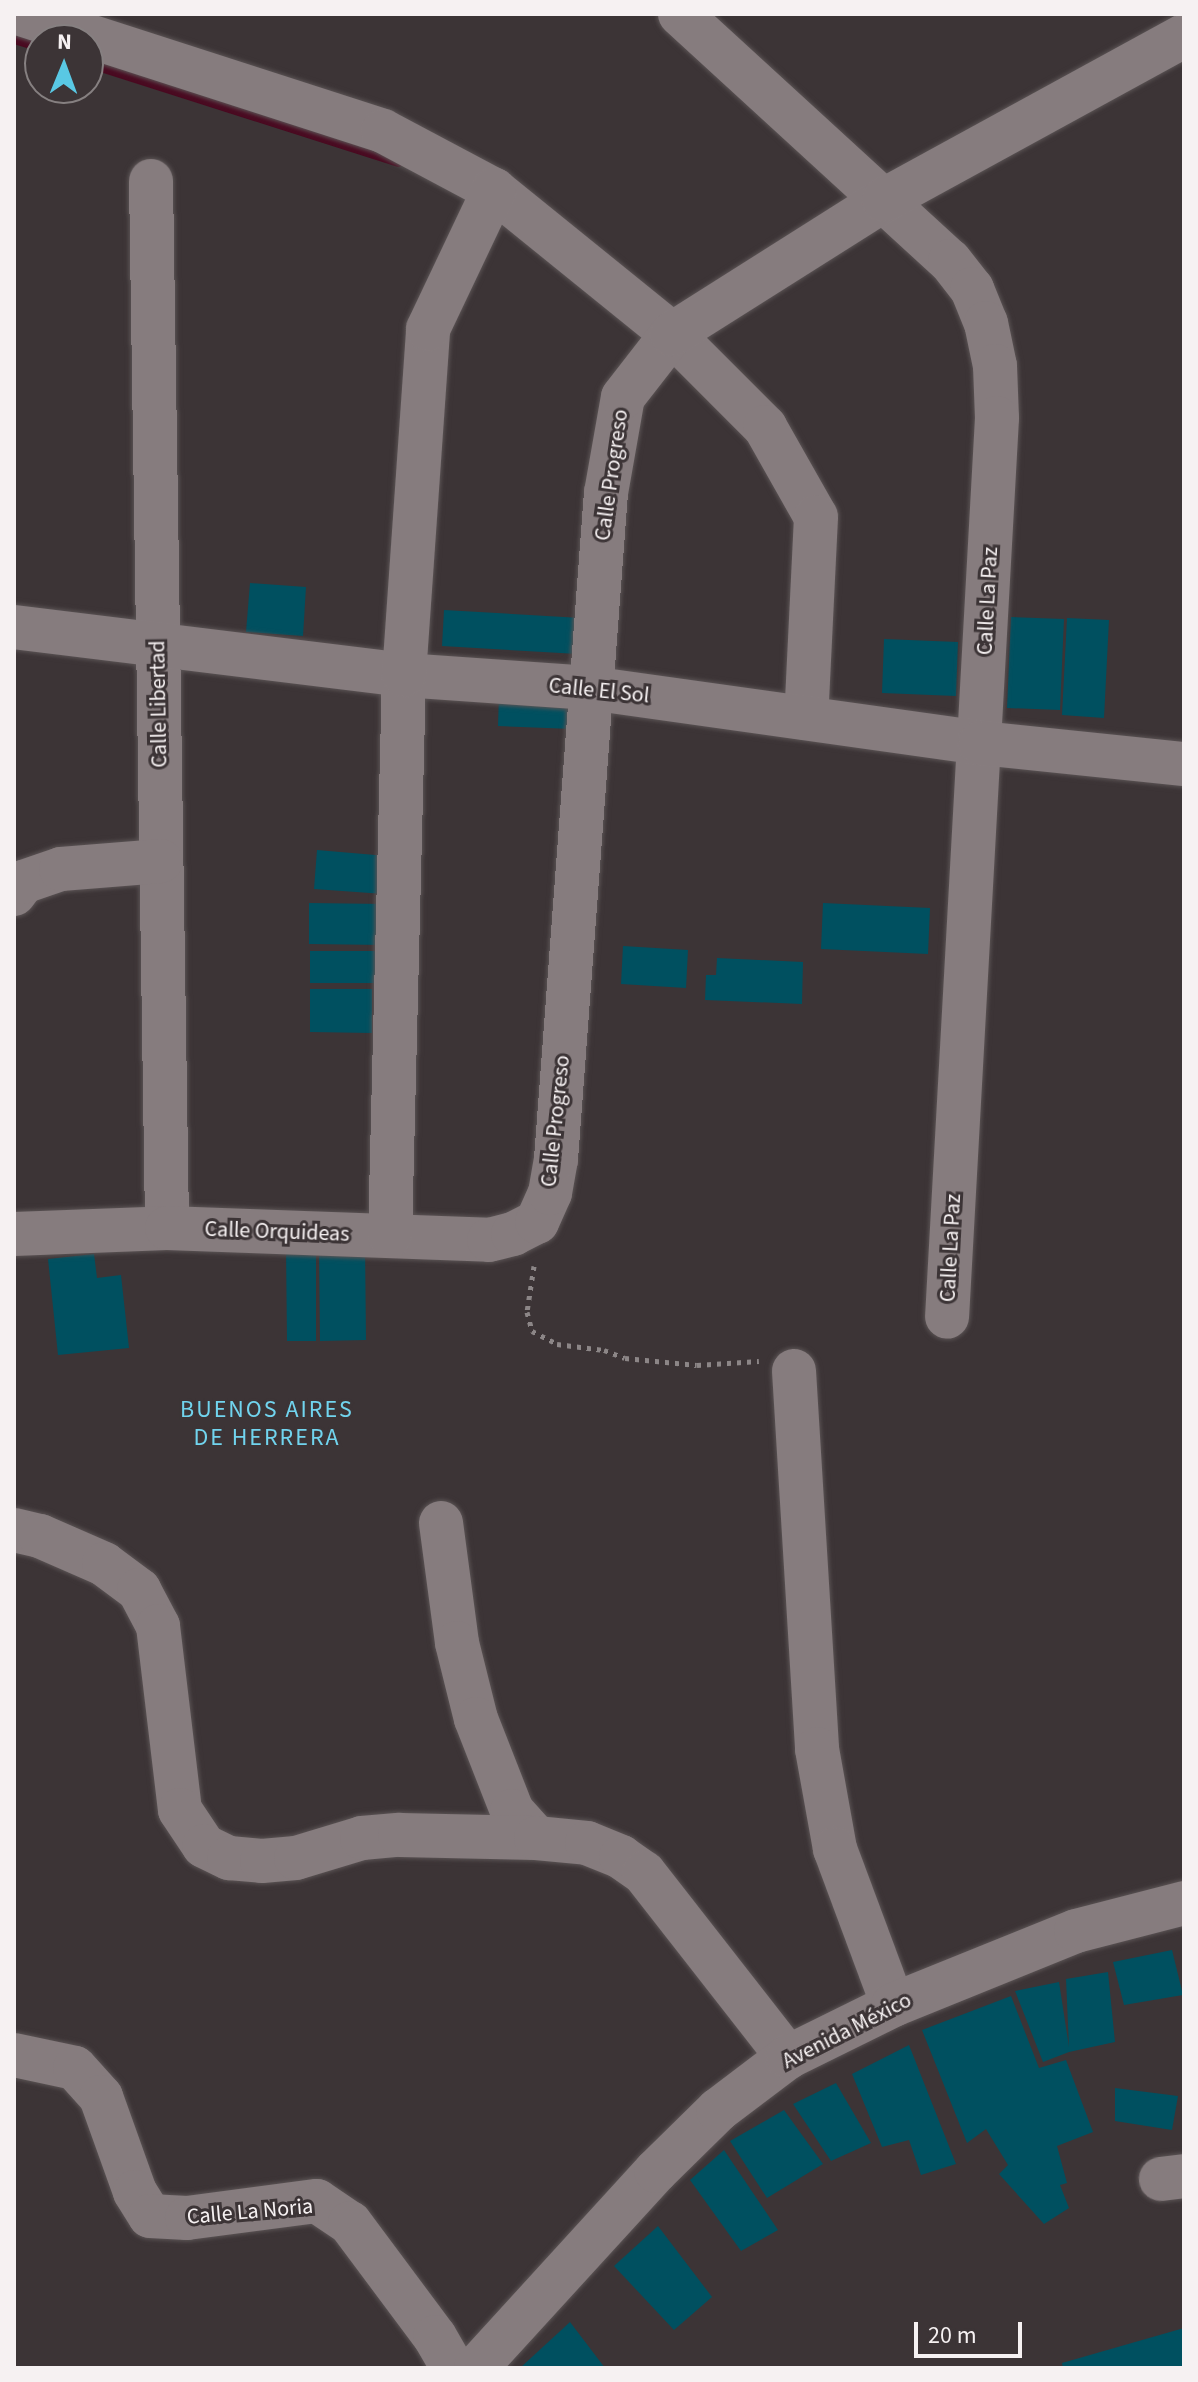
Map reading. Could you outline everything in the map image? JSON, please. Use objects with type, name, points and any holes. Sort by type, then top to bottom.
[{"type":"street","points":[[21,14],[383,131],[494,190],[672,334],[765,427],[816,517],[806,718]]},
{"type":"street","name":"Calle La Paz","points":[[680,14],[950,261],[972,289],[986,323],[995,366],[997,418],[947,1317]]},
{"type":"street","name":"Calle Progreso","points":[[537,1222],[550,1193],[556,1159],[606,493],[623,397],[672,334],[884,200],[1184,36]]},
{"type":"street","name":"Calle Libertad","points":[[151,181],[167,1228]]},
{"type":"street","points":[[390,1236],[404,675],[428,329],[494,190]]},
{"type":"street","name":"Calle El Sol","points":[[14,627],[404,675],[590,688],[980,743],[1184,764]]},
{"type":"street","points":[[14,894],[23,882],[61,869],[161,861]]},
{"type":"street","name":"Calle Orquideas","points":[[14,1234],[167,1228],[489,1240],[513,1234],[537,1222]]},
{"type":"street","points":[[794,1371],[817,1749],[835,1849],[893,2005]]},
{"type":"street","points":[[441,1523],[457,1643],[476,1719],[505,1799],[536,1838]]},
{"type":"street","points":[[14,1530],[40,1536],[104,1564],[139,1590],[158,1626],[180,1810],[204,1846],[229,1858],[262,1861],[296,1858],[362,1838],[450,1834],[587,1843],[621,1857],[644,1873],[788,2057]]},
{"type":"street","name":"Avenida México","points":[[476,2368],[656,2171],[718,2110],[788,2057],[893,2005],[1076,1931],[1184,1903]]},
{"type":"street","name":"Calle La Noria","points":[[14,2055],[75,2068],[101,2097],[135,2192],[150,2216],[187,2218],[317,2201],[350,2223],[435,2337],[453,2368]]},
{"type":"path","points":[[537,1222],[527,1312],[532,1331],[557,1344],[604,1350],[625,1358],[697,1365],[766,1361],[794,1371]]},
{"type":"building","points":[[250,583],[306,587],[303,636],[246,632]]},
{"type":"building","points":[[444,610],[581,618],[578,654],[442,646]]},
{"type":"building","points":[[1011,617],[1064,619],[1060,710],[1007,708]]},
{"type":"building","points":[[1067,618],[1109,620],[1104,718],[1062,715]]},
{"type":"building","points":[[884,639],[958,642],[956,696],[882,693]]},
{"type":"building","points":[[499,695],[574,698],[573,729],[498,726]]},
{"type":"building","points":[[317,850],[387,856],[384,894],[314,889]]},
{"type":"building","points":[[309,903],[385,904],[385,945],[309,944]]},
{"type":"building","points":[[823,903],[930,908],[928,954],[821,949]]},
{"type":"building","points":[[623,946],[688,950],[686,988],[621,984]]},
{"type":"building","points":[[310,951],[379,951],[379,983],[310,983]]},
{"type":"building","points":[[717,958],[803,962],[802,1004],[705,1000],[706,975],[716,975]]},
{"type":"building","points":[[310,989],[372,989],[372,1033],[310,1032]]},
{"type":"building","points":[[319,1244],[365,1244],[366,1340],[320,1341]]},
{"type":"building","points":[[286,1247],[316,1247],[316,1341],[287,1341]]},
{"type":"building","points":[[94,1254],[97,1278],[121,1275],[129,1348],[58,1355],[48,1259]]},
{"type":"building","points":[[1172,1950],[1183,1995],[1124,2005],[1113,1962]]},
{"type":"building","points":[[1108,1972],[1115,2042],[1069,2052],[1043,2062],[1015,1991],[1059,1982],[1069,2047],[1066,1979]]},
{"type":"building","points":[[1011,1996],[1039,2068],[1066,2060],[1093,2132],[1057,2146],[1067,2183],[1060,2185],[1069,2208],[1044,2224],[999,2174],[1008,2165],[986,2129],[967,2143],[922,2030]]},
{"type":"building","points":[[909,2045],[956,2164],[921,2175],[909,2140],[882,2147],[852,2074]]},
{"type":"building","points":[[836,2083],[871,2143],[831,2161],[793,2104]]},
{"type":"building","points":[[1115,2088],[1178,2096],[1172,2130],[1115,2121]]},
{"type":"building","points":[[784,2110],[823,2164],[767,2198],[730,2141]]},
{"type":"building","points":[[724,2150],[778,2230],[741,2251],[690,2180]]},
{"type":"building","points":[[658,2226],[712,2297],[674,2330],[614,2266]]},
{"type":"building","points":[[570,2322],[605,2368],[520,2368]]},
{"type":"building","points":[[1184,2328],[1184,2368],[1063,2368],[1062,2363]]},
{"type":"waterway","points":[[14,38],[24,41]]},
{"type":"waterway","points":[[104,67],[398,161]]},
{"type":"district","name":"BUENOS AIRES DE HERRERA","points":[[267,1424]]}]
